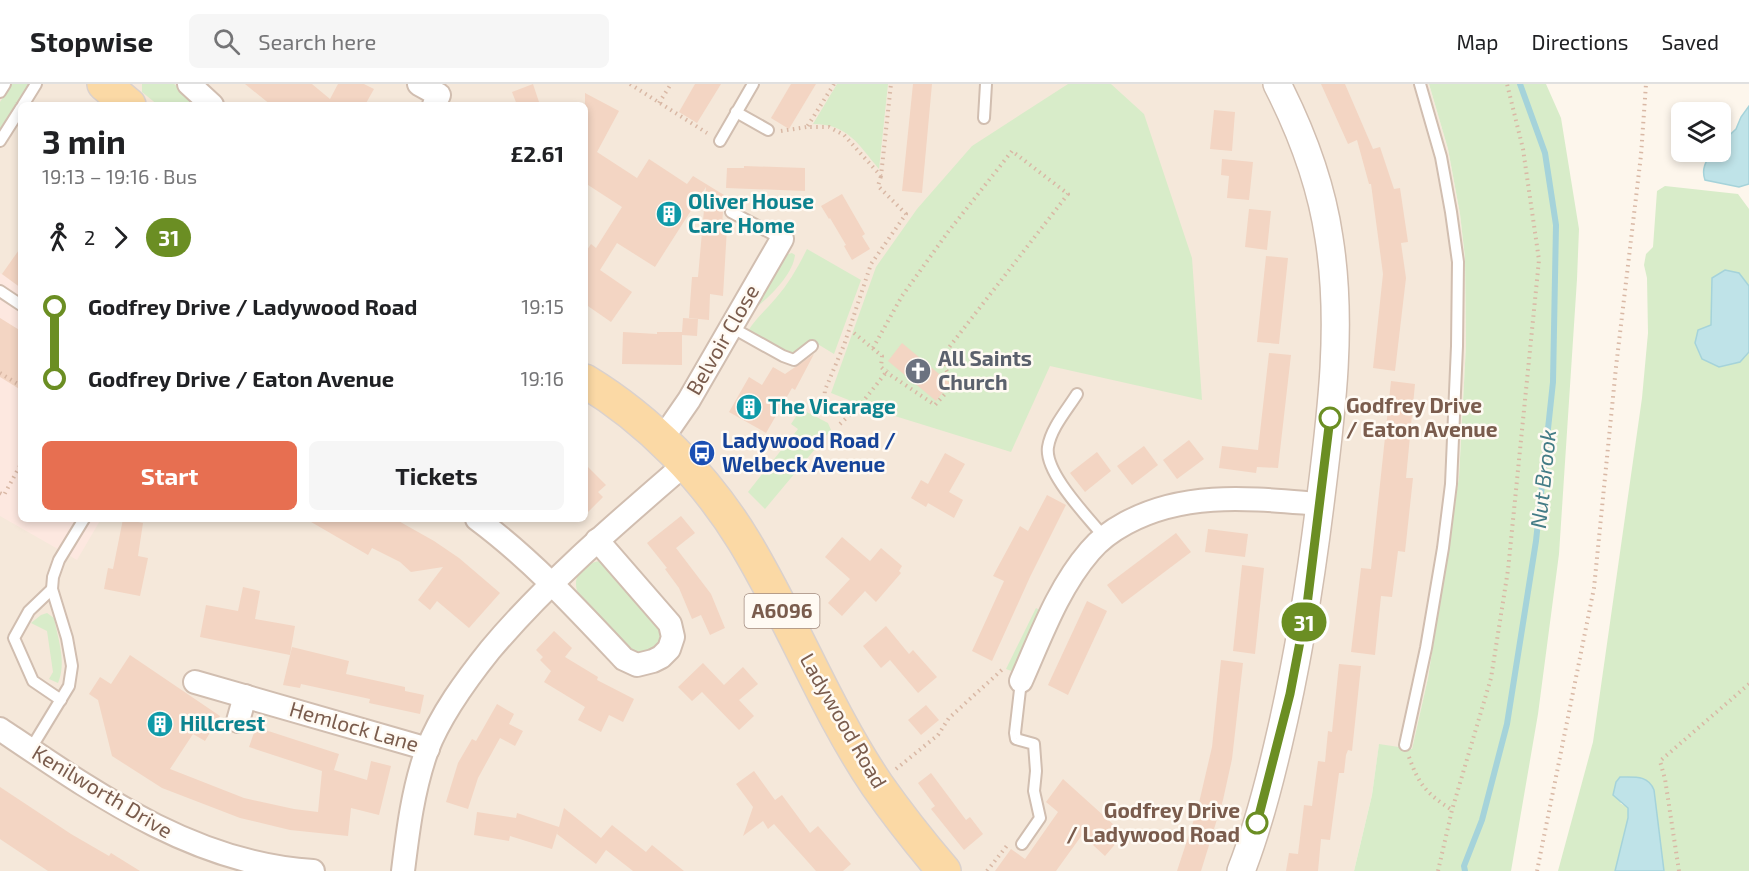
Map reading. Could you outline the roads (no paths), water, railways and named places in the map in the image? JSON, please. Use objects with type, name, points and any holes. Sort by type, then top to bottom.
[{"type":"main road","name":"Ladywood Road","points":[[588,383],[629,411],[662,440],[720,507],[744,541],[809,665],[877,785],[944,871]]},
{"type":"street","points":[[189,84],[209,102]]},
{"type":"street","points":[[419,84],[439,95],[436,102]]},
{"type":"street","points":[[1241,871],[1267,790],[1290,694],[1307,605],[1330,418],[1336,325],[1329,237],[1322,201],[1307,150],[1277,84]]},
{"type":"street","name":"Belvoir Close","points":[[662,440],[689,400],[782,240]]},
{"type":"street","points":[[403,871],[410,812],[428,749],[446,711],[470,675],[510,627],[553,583],[597,540],[685,464]]},
{"type":"street","points":[[1021,681],[1055,604],[1078,566],[1091,549],[1117,528],[1146,513],[1189,501],[1220,498],[1320,504]]},
{"type":"street","points":[[481,522],[553,583],[624,659],[637,665],[653,661],[669,649],[673,637],[670,624],[597,540]]},
{"type":"street","name":"Hemlock Lane","points":[[195,682],[428,749]]},
{"type":"street","points":[[238,721],[245,696]]},
{"type":"street","name":"Kenilworth Drive","points":[[0,729],[112,802],[179,838],[253,863],[313,871]]},
{"type":"lane","points":[[0,92],[5,84]]},
{"type":"lane","points":[[25,102],[36,84]]},
{"type":"lane","points":[[720,141],[753,84]]},
{"type":"lane","points":[[984,118],[986,84]]},
{"type":"lane","points":[[1405,745],[1426,648],[1443,548],[1451,484],[1457,346],[1458,262],[1451,212],[1441,157],[1420,84]]},
{"type":"lane","points":[[0,141],[18,112]]},
{"type":"lane","points":[[736,112],[768,130]]},
{"type":"lane","points":[[731,212],[782,240]]},
{"type":"lane","points":[[0,291],[18,302]]},
{"type":"lane","points":[[731,327],[794,360],[812,346]]},
{"type":"lane","points":[[1077,394],[1053,431],[1048,448],[1049,460],[1057,477],[1104,537]]},
{"type":"lane","points":[[30,750],[69,686],[72,666],[67,638],[52,589],[53,577],[59,560],[82,522]]},
{"type":"lane","points":[[52,589],[29,610],[14,638],[33,681],[61,700]]},
{"type":"lane","points":[[1021,681],[1015,733],[1016,739],[1034,744],[1036,771],[1034,791],[1040,818],[1022,844]]},
{"type":"water","points":[[1749,106],[1749,184],[1739,187],[1705,180],[1704,169],[1707,162],[1731,162],[1731,134],[1736,129]]},
{"type":"water","points":[[1725,270],[1739,273],[1749,286],[1749,352],[1740,362],[1719,367],[1702,359],[1695,343],[1698,330],[1711,325],[1712,278]]},
{"type":"water","points":[[1620,777],[1645,779],[1654,790],[1664,871],[1615,871],[1628,818],[1628,808],[1613,795],[1616,782]]},
{"type":"waterway","name":"Nut Brook","points":[[1465,871],[1464,866],[1482,820],[1507,724],[1536,541],[1553,382],[1556,225],[1545,153],[1520,84]]},
{"type":"place","name":"Oliver House Care Home","points":[[669,214]]},
{"type":"place","name":"All Saints Church","points":[[918,371]]},
{"type":"place","name":"The Vicarage","points":[[749,407]]},
{"type":"place","name":"Godfrey Drive / Eaton Avenue","points":[[1330,418]]},
{"type":"place","name":"Ladywood Road / Welbeck Avenue","points":[[702,453]]},
{"type":"place","name":"Hillcrest","points":[[160,724]]},
{"type":"place","name":"Godfrey Drive / Ladywood Road","points":[[1257,823]]}]
